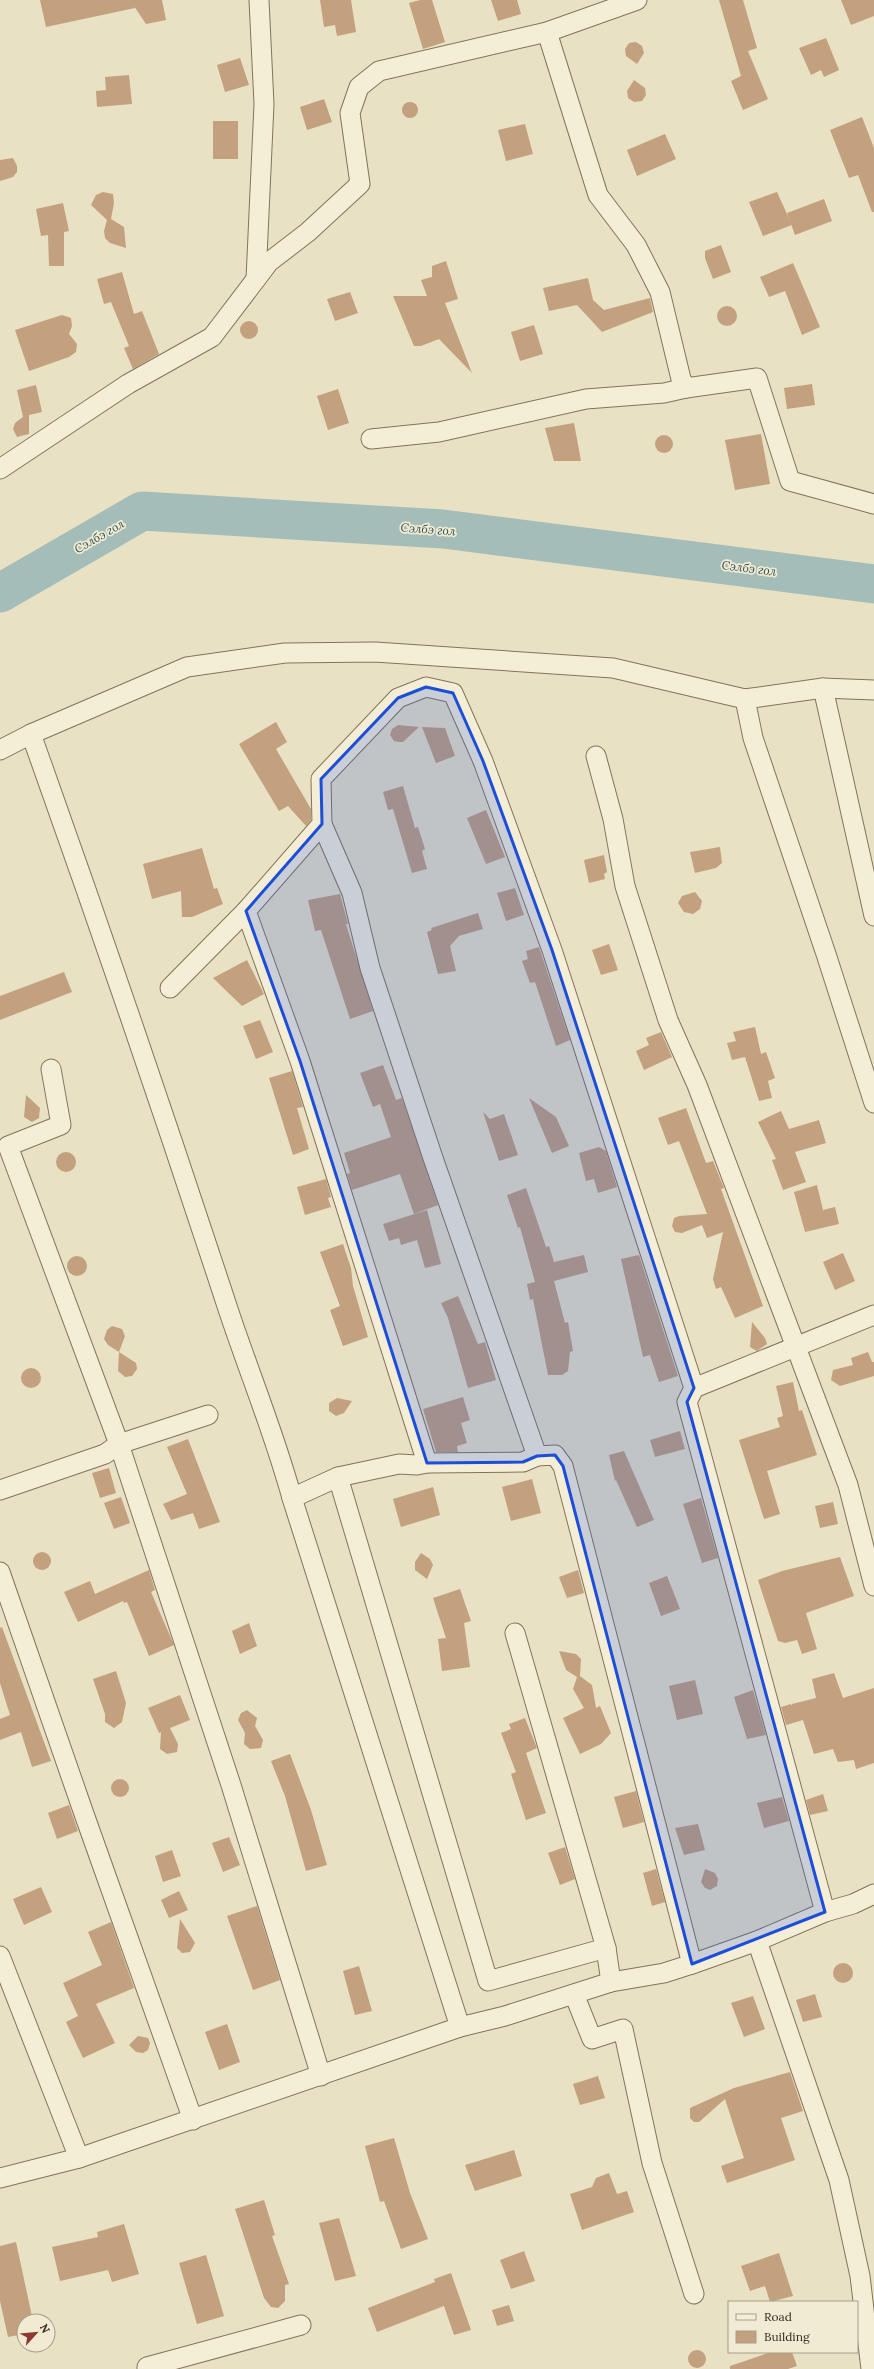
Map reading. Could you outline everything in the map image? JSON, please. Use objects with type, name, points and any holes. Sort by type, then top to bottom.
[{"type":"street","points":[[256,279],[264,104],[258,0]]},
{"type":"street","points":[[0,469],[128,384],[212,337],[269,262],[308,232],[360,184],[350,113],[359,87],[379,71],[548,32],[637,0]]},
{"type":"street","points":[[548,32],[598,195],[636,245],[660,292],[681,379],[686,388]]},
{"type":"street","points":[[371,439],[439,432],[586,399],[664,393],[686,388],[757,378],[790,481],[874,504]]},
{"type":"street","points":[[0,750],[31,734],[187,667],[284,653],[375,652],[613,668],[745,700],[822,688],[874,690]]},
{"type":"street","points":[[537,1456],[433,1158],[370,968],[352,892],[322,824],[320,779],[398,698],[426,687],[453,693],[483,760],[552,950],[694,1388]]},
{"type":"street","points":[[822,688],[874,916]]},
{"type":"street","points":[[745,700],[753,738],[826,954],[874,1103]]},
{"type":"street","points":[[31,734],[151,1073],[237,1337],[278,1446],[292,1498],[460,2027]]},
{"type":"street","points":[[596,756],[613,819],[625,886],[668,1020],[698,1086],[848,1485],[874,1586]]},
{"type":"street","points":[[170,988],[246,911],[322,824]]},
{"type":"street","points":[[246,911],[300,1061],[427,1463]]},
{"type":"street","points":[[51,1069],[61,1124],[8,1146],[119,1444],[231,1786],[321,2076]]},
{"type":"street","points":[[825,1912],[687,1402],[694,1388],[874,1315]]},
{"type":"street","points":[[0,1490],[105,1454],[119,1444],[208,1415]]},
{"type":"street","points":[[292,1498],[338,1477],[400,1464],[417,1465],[427,1463],[523,1462],[537,1456],[555,1455],[563,1466],[692,1964]]},
{"type":"street","points":[[338,1477],[488,1981],[606,1948]]},
{"type":"street","points":[[0,1572],[82,1812],[193,2120]]},
{"type":"street","points":[[515,1633],[606,1948],[611,1982]]},
{"type":"street","points":[[0,2178],[79,2158],[460,2027],[506,2016],[611,1982],[664,1973],[692,1964],[757,1941],[825,1912],[853,1904],[874,1894]]},
{"type":"street","points":[[757,1941],[839,2180],[860,2276],[871,2369]]},
{"type":"street","points":[[0,1956],[79,2158]]},
{"type":"street","points":[[574,1994],[592,2040],[623,2029],[652,2163],[694,2294]]},
{"type":"street","points":[[148,2369],[147,2367],[301,2325]]},
{"type":"highlighted area","points":[[426,687],[453,693],[483,761],[552,950],[694,1388],[687,1402],[825,1912],[692,1964],[563,1466],[555,1455],[537,1456],[523,1462],[427,1463],[300,1061],[246,911],[322,824],[321,779],[398,698]]},
{"type":"building","points":[[40,0],[162,0],[166,20],[146,24],[134,6],[135,8],[46,27]]},
{"type":"building","points":[[320,0],[351,0],[356,32],[337,36],[335,25],[324,27]]},
{"type":"building","points":[[420,0],[432,0],[445,42],[423,49],[409,3]]},
{"type":"building","points":[[491,0],[517,0],[521,14],[498,21]]},
{"type":"building","points":[[719,0],[743,0],[757,48],[748,51],[768,99],[743,110],[731,81],[741,76]]},
{"type":"building","points":[[841,0],[874,0],[874,16],[851,25]]},
{"type":"building","points":[[826,38],[839,70],[824,77],[821,70],[811,75],[799,48]]},
{"type":"building","points":[[636,42],[642,46],[644,53],[637,64],[626,56],[625,49],[629,43]]},
{"type":"building","points":[[240,58],[249,85],[225,92],[217,65]]},
{"type":"building","points":[[129,75],[132,104],[97,107],[96,91],[106,90],[105,77]]},
{"type":"building","points":[[634,80],[645,88],[646,95],[642,101],[634,102],[628,98],[627,91]]},
{"type":"building","points":[[324,99],[332,122],[307,130],[300,107]]},
{"type":"building","points":[[407,102],[413,102],[418,107],[416,116],[413,118],[407,118],[402,113],[402,107]]},
{"type":"building","points":[[862,117],[874,148],[874,212],[872,212],[858,175],[849,178],[830,130]]},
{"type":"building","points":[[213,121],[238,121],[238,159],[213,159]]},
{"type":"building","points":[[525,124],[533,154],[506,161],[498,130]]},
{"type":"building","points":[[665,134],[676,159],[637,176],[627,150]]},
{"type":"building","points":[[13,158],[17,166],[17,172],[13,177],[0,181],[0,160]]},
{"type":"building","points":[[103,192],[113,194],[114,203],[111,219],[124,227],[126,248],[110,243],[105,238],[104,231],[107,220],[91,205],[96,195]]},
{"type":"building","points":[[777,192],[792,225],[763,236],[749,202]]},
{"type":"building","points":[[824,199],[832,221],[795,235],[787,213]]},
{"type":"building","points":[[63,203],[69,231],[64,232],[64,266],[49,266],[48,235],[41,236],[36,209]]},
{"type":"building","points":[[721,245],[731,272],[713,279],[705,258],[705,251]]},
{"type":"building","points":[[446,261],[458,299],[445,303],[472,373],[439,339],[421,346],[414,346],[393,296],[427,296],[421,280],[432,277],[432,266]]},
{"type":"building","points":[[793,263],[820,327],[802,335],[785,291],[769,297],[760,277]]},
{"type":"building","points":[[122,272],[134,314],[142,311],[159,354],[133,369],[124,348],[129,346],[111,302],[104,304],[97,279]]},
{"type":"building","points":[[588,278],[593,300],[604,310],[650,298],[653,312],[602,332],[577,305],[549,311],[543,288]]},
{"type":"building","points":[[350,292],[358,313],[335,321],[327,299]]},
{"type":"building","points":[[727,306],[734,309],[737,316],[734,323],[727,326],[720,323],[717,316],[720,309]]},
{"type":"building","points":[[62,315],[71,318],[72,326],[69,334],[77,344],[76,352],[69,357],[29,371],[15,330]]},
{"type":"building","points":[[245,321],[253,321],[258,326],[256,337],[253,339],[245,339],[240,334],[240,326]]},
{"type":"building","points":[[534,325],[543,354],[520,361],[511,332]]},
{"type":"building","points":[[812,384],[815,405],[787,409],[784,388]]},
{"type":"building","points":[[36,385],[42,412],[29,415],[29,434],[17,437],[13,429],[15,423],[23,417],[17,390]]},
{"type":"building","points":[[338,389],[349,423],[328,430],[317,396]]},
{"type":"building","points":[[574,423],[581,461],[554,461],[545,428]]},
{"type":"building","points":[[761,434],[770,484],[735,490],[725,440]]},
{"type":"building","points":[[664,435],[670,438],[673,444],[670,450],[664,453],[658,450],[655,444],[658,438]]},
{"type":"building","points":[[276,722],[287,742],[276,749],[311,809],[311,820],[306,826],[288,806],[279,811],[239,744]]},
{"type":"building","points":[[398,725],[419,727],[403,742],[399,742],[394,741],[390,735],[392,729]]},
{"type":"building","points":[[422,727],[445,728],[455,756],[436,763]]},
{"type":"building","points":[[403,786],[415,828],[418,827],[425,849],[422,851],[427,869],[412,873],[393,809],[388,810],[383,792]]},
{"type":"building","points":[[486,810],[505,857],[486,864],[467,818]]},
{"type":"building","points":[[720,847],[722,863],[716,868],[695,873],[690,852]]},
{"type":"building","points":[[202,848],[214,889],[217,888],[223,904],[192,917],[182,917],[181,891],[152,899],[143,864]]},
{"type":"building","points":[[604,855],[607,872],[604,874],[605,879],[589,883],[584,860]]},
{"type":"building","points":[[515,888],[524,915],[506,921],[497,893]]},
{"type":"building","points":[[695,892],[702,901],[700,909],[693,914],[684,912],[678,903],[682,896]]},
{"type":"building","points":[[340,894],[348,924],[346,924],[373,1011],[350,1019],[321,930],[315,931],[308,900]]},
{"type":"building","points":[[478,913],[483,929],[459,936],[450,946],[456,971],[438,974],[427,932],[432,930],[431,928]]},
{"type":"building","points":[[609,944],[618,970],[601,975],[592,950]]},
{"type":"building","points":[[539,947],[570,1040],[556,1046],[535,982],[530,983],[522,961],[528,959],[526,951]]},
{"type":"building","points":[[247,960],[264,994],[242,1006],[213,978]]},
{"type":"building","points":[[64,972],[72,992],[0,1020],[0,996]]},
{"type":"building","points":[[260,1020],[273,1052],[256,1059],[243,1026]]},
{"type":"building","points":[[755,1027],[761,1054],[766,1052],[775,1078],[768,1081],[772,1098],[759,1101],[745,1057],[732,1060],[727,1043],[736,1041],[733,1032]]},
{"type":"building","points":[[661,1032],[672,1057],[644,1070],[636,1051],[649,1045],[646,1038]]},
{"type":"building","points":[[383,1065],[396,1100],[402,1098],[438,1205],[414,1214],[400,1174],[352,1190],[347,1174],[350,1173],[344,1153],[391,1137],[380,1104],[373,1107],[360,1073]]},
{"type":"building","points":[[292,1071],[303,1107],[297,1108],[309,1149],[293,1155],[269,1078]]},
{"type":"building","points":[[26,1095],[40,1108],[39,1118],[32,1122],[24,1117]]},
{"type":"building","points":[[529,1098],[556,1117],[569,1146],[552,1153]]},
{"type":"building","points":[[686,1108],[706,1163],[713,1161],[724,1188],[721,1189],[763,1306],[735,1318],[721,1287],[716,1289],[713,1279],[723,1232],[707,1238],[702,1225],[682,1233],[675,1232],[672,1226],[674,1218],[679,1216],[707,1214],[679,1141],[668,1145],[658,1118]]},
{"type":"building","points":[[781,1111],[789,1129],[819,1120],[826,1143],[795,1152],[806,1182],[783,1190],[772,1160],[776,1159],[758,1122]]},
{"type":"building","points":[[483,1112],[490,1119],[504,1114],[518,1155],[499,1161]]},
{"type":"building","points":[[599,1147],[606,1151],[617,1187],[598,1193],[594,1179],[586,1181],[579,1153]]},
{"type":"building","points":[[66,1152],[73,1155],[76,1162],[73,1169],[66,1172],[59,1169],[56,1162],[59,1155]]},
{"type":"building","points":[[326,1179],[331,1197],[328,1198],[331,1207],[305,1215],[297,1187]]},
{"type":"building","points":[[817,1185],[823,1210],[835,1207],[839,1224],[805,1232],[794,1192]]},
{"type":"building","points":[[526,1188],[546,1247],[549,1246],[554,1262],[584,1255],[588,1272],[554,1281],[565,1323],[568,1322],[573,1351],[570,1352],[568,1371],[562,1375],[548,1375],[533,1299],[530,1300],[527,1284],[535,1282],[520,1227],[518,1228],[507,1195]]},
{"type":"building","points":[[427,1210],[441,1264],[425,1268],[417,1240],[401,1245],[399,1238],[389,1241],[383,1224]]},
{"type":"building","points":[[343,1244],[351,1268],[353,1286],[368,1337],[343,1346],[330,1310],[340,1306],[320,1252]]},
{"type":"building","points":[[843,1253],[855,1281],[835,1290],[823,1262]]},
{"type":"building","points":[[639,1255],[678,1376],[659,1382],[650,1355],[643,1357],[621,1259]]},
{"type":"building","points":[[77,1256],[84,1259],[87,1266],[84,1273],[77,1276],[70,1273],[67,1266],[70,1259]]},
{"type":"building","points":[[458,1296],[478,1344],[485,1342],[496,1380],[468,1388],[448,1318],[441,1303]]},
{"type":"building","points":[[752,1322],[765,1338],[767,1344],[757,1351],[750,1347]]},
{"type":"building","points":[[112,1326],[122,1329],[125,1336],[119,1352],[108,1345],[104,1339],[107,1330]]},
{"type":"building","points":[[119,1352],[136,1363],[137,1369],[132,1376],[125,1377],[118,1371]]},
{"type":"building","points":[[868,1352],[872,1362],[874,1362],[874,1376],[840,1386],[831,1380],[833,1370],[853,1365],[851,1358]]},
{"type":"building","points":[[31,1368],[38,1371],[41,1378],[38,1385],[31,1388],[24,1385],[21,1378],[24,1371]]},
{"type":"building","points":[[793,1382],[799,1411],[802,1410],[817,1455],[767,1471],[780,1514],[764,1519],[739,1440],[780,1427],[777,1418],[783,1416],[776,1386]]},
{"type":"building","points":[[463,1397],[470,1420],[461,1423],[467,1443],[457,1446],[458,1452],[436,1452],[423,1409]]},
{"type":"building","points":[[337,1398],[352,1401],[344,1413],[336,1416],[329,1411],[329,1403]]},
{"type":"building","points":[[680,1431],[685,1449],[655,1457],[650,1440]]},
{"type":"building","points":[[188,1439],[220,1522],[199,1529],[193,1513],[171,1520],[163,1504],[187,1494],[167,1447]]},
{"type":"building","points":[[624,1451],[654,1520],[637,1527],[616,1480],[615,1481],[609,1455]]},
{"type":"building","points":[[109,1468],[116,1493],[100,1498],[92,1473]]},
{"type":"building","points":[[532,1479],[541,1513],[511,1521],[502,1487]]},
{"type":"building","points":[[433,1487],[440,1515],[401,1527],[393,1499]]},
{"type":"building","points":[[121,1497],[130,1523],[114,1529],[104,1503]]},
{"type":"building","points":[[701,1498],[718,1558],[702,1563],[683,1504]]},
{"type":"building","points":[[833,1502],[838,1524],[820,1528],[815,1506]]},
{"type":"building","points":[[42,1552],[48,1555],[51,1561],[48,1567],[42,1570],[36,1567],[33,1561],[36,1555]]},
{"type":"building","points":[[421,1553],[430,1559],[433,1565],[427,1579],[415,1570],[415,1562]]},
{"type":"building","points":[[840,1557],[854,1596],[806,1613],[817,1649],[802,1654],[797,1640],[785,1643],[778,1641],[758,1580],[782,1571]]},
{"type":"building","points":[[149,1570],[155,1590],[151,1592],[174,1645],[149,1656],[127,1602],[124,1603],[123,1601],[78,1622],[64,1592],[90,1581],[95,1594]]},
{"type":"building","points":[[578,1570],[584,1593],[567,1598],[559,1577]]},
{"type":"building","points":[[667,1576],[680,1609],[661,1616],[649,1583]]},
{"type":"building","points":[[460,1589],[471,1621],[464,1623],[470,1667],[442,1671],[438,1639],[446,1638],[433,1598]]},
{"type":"building","points":[[249,1623],[257,1646],[240,1654],[232,1631]]},
{"type":"building","points":[[2,1627],[51,1761],[32,1767],[21,1732],[0,1740],[0,1719],[10,1715],[0,1683],[0,1628]]},
{"type":"building","points":[[559,1651],[576,1654],[581,1659],[580,1676],[592,1685],[596,1708],[600,1706],[611,1733],[601,1744],[580,1754],[563,1718],[584,1708],[573,1689],[577,1677],[566,1670]]},
{"type":"building","points":[[116,1671],[126,1703],[122,1722],[114,1728],[105,1722],[105,1714],[93,1679]]},
{"type":"building","points":[[834,1673],[843,1698],[874,1688],[874,1763],[856,1769],[854,1760],[838,1762],[833,1749],[814,1754],[803,1720],[786,1725],[781,1707],[791,1704],[792,1706],[792,1704],[816,1698],[812,1679]]},
{"type":"building","points":[[695,1680],[703,1714],[677,1720],[669,1686]]},
{"type":"building","points":[[753,1690],[766,1735],[747,1739],[734,1697]]},
{"type":"building","points":[[180,1695],[190,1720],[170,1728],[178,1744],[177,1752],[167,1754],[160,1749],[161,1732],[159,1733],[148,1708]]},
{"type":"building","points":[[247,1710],[257,1718],[255,1726],[263,1740],[261,1748],[250,1749],[244,1744],[245,1733],[238,1720],[241,1713]]},
{"type":"building","points":[[525,1718],[537,1748],[526,1753],[546,1813],[526,1820],[511,1774],[516,1772],[501,1733],[511,1729],[509,1724]]},
{"type":"building","points":[[290,1754],[311,1810],[327,1865],[306,1871],[285,1796],[271,1761]]},
{"type":"building","points":[[120,1779],[126,1782],[129,1788],[126,1794],[120,1797],[114,1794],[111,1788],[114,1782]]},
{"type":"building","points":[[636,1791],[644,1822],[623,1828],[614,1797]]},
{"type":"building","points":[[823,1794],[828,1811],[810,1815],[806,1800]]},
{"type":"building","points":[[782,1797],[789,1821],[764,1828],[757,1803]]},
{"type":"building","points":[[69,1805],[78,1831],[57,1839],[48,1813]]},
{"type":"building","points":[[698,1824],[705,1850],[684,1855],[675,1828]]},
{"type":"building","points":[[229,1837],[240,1865],[223,1872],[212,1843]]},
{"type":"building","points":[[565,1847],[575,1879],[560,1885],[548,1853]]},
{"type":"building","points":[[172,1850],[181,1876],[163,1882],[155,1856]]},
{"type":"building","points":[[656,1869],[665,1902],[652,1906],[643,1873]]},
{"type":"building","points":[[705,1869],[715,1873],[718,1879],[717,1886],[710,1890],[705,1888],[701,1882]]},
{"type":"building","points":[[41,1887],[52,1912],[24,1925],[13,1899]]},
{"type":"building","points":[[179,1891],[188,1910],[169,1918],[161,1900]]},
{"type":"building","points":[[257,1906],[280,1980],[253,1990],[227,1916]]},
{"type":"building","points":[[180,1919],[195,1943],[190,1952],[182,1953],[177,1948]]},
{"type":"building","points":[[111,1922],[134,1988],[96,2004],[115,2043],[83,2058],[66,2022],[78,2016],[63,1983],[102,1965],[88,1932]]},
{"type":"building","points":[[843,1963],[850,1966],[853,1973],[850,1980],[843,1983],[836,1980],[833,1973],[836,1966]]},
{"type":"building","points":[[359,1966],[372,2011],[355,2015],[343,1971]]},
{"type":"building","points":[[815,1994],[822,2017],[803,2022],[796,2000]]},
{"type":"building","points":[[753,1996],[765,2029],[744,2037],[731,2003]]},
{"type":"building","points":[[227,2024],[240,2062],[219,2070],[205,2032]]},
{"type":"building","points":[[138,2036],[148,2038],[150,2043],[148,2050],[143,2053],[136,2052],[129,2045]]},
{"type":"building","points":[[790,2072],[803,2111],[781,2118],[795,2160],[727,2183],[721,2166],[744,2158],[725,2099],[699,2122],[694,2122],[690,2118],[690,2108],[734,2088]]},
{"type":"building","points":[[598,2076],[605,2098],[580,2105],[573,2084]]},
{"type":"building","points":[[394,2138],[410,2193],[428,2239],[401,2249],[384,2201],[380,2202],[365,2146]]},
{"type":"building","points":[[514,2150],[522,2176],[475,2191],[465,2165]]},
{"type":"building","points":[[609,2173],[617,2194],[627,2191],[634,2212],[582,2230],[570,2194],[592,2187],[596,2178]]},
{"type":"building","points":[[264,2200],[275,2235],[272,2236],[289,2284],[285,2285],[285,2301],[278,2308],[271,2307],[264,2298],[235,2209]]},
{"type":"building","points":[[339,2218],[356,2276],[335,2281],[319,2223]]},
{"type":"building","points":[[124,2224],[139,2274],[112,2282],[108,2270],[60,2281],[52,2247],[98,2237],[97,2232]]},
{"type":"building","points":[[16,2242],[31,2313],[16,2313],[16,2336],[8,2337],[0,2301],[0,2246]]},
{"type":"building","points":[[524,2251],[535,2281],[511,2289],[500,2260]]},
{"type":"building","points":[[779,2253],[793,2296],[770,2301],[765,2286],[750,2291],[741,2266]]},
{"type":"building","points":[[206,2255],[224,2316],[197,2324],[179,2263]]},
{"type":"building","points":[[451,2273],[471,2330],[454,2335],[444,2306],[377,2332],[368,2308],[435,2282],[434,2279]]},
{"type":"building","points":[[509,2305],[514,2321],[497,2326],[492,2310]]},
{"type":"building","points":[[693,2350],[701,2350],[706,2355],[704,2366],[701,2368],[693,2368],[688,2363],[688,2355]]},
{"type":"building","points":[[768,2353],[792,2353],[797,2366],[788,2369],[730,2369],[730,2366]]},
{"type":"waterway","name":"Сэлбэ гол","points":[[0,593],[142,511],[443,529],[874,584]]}]
